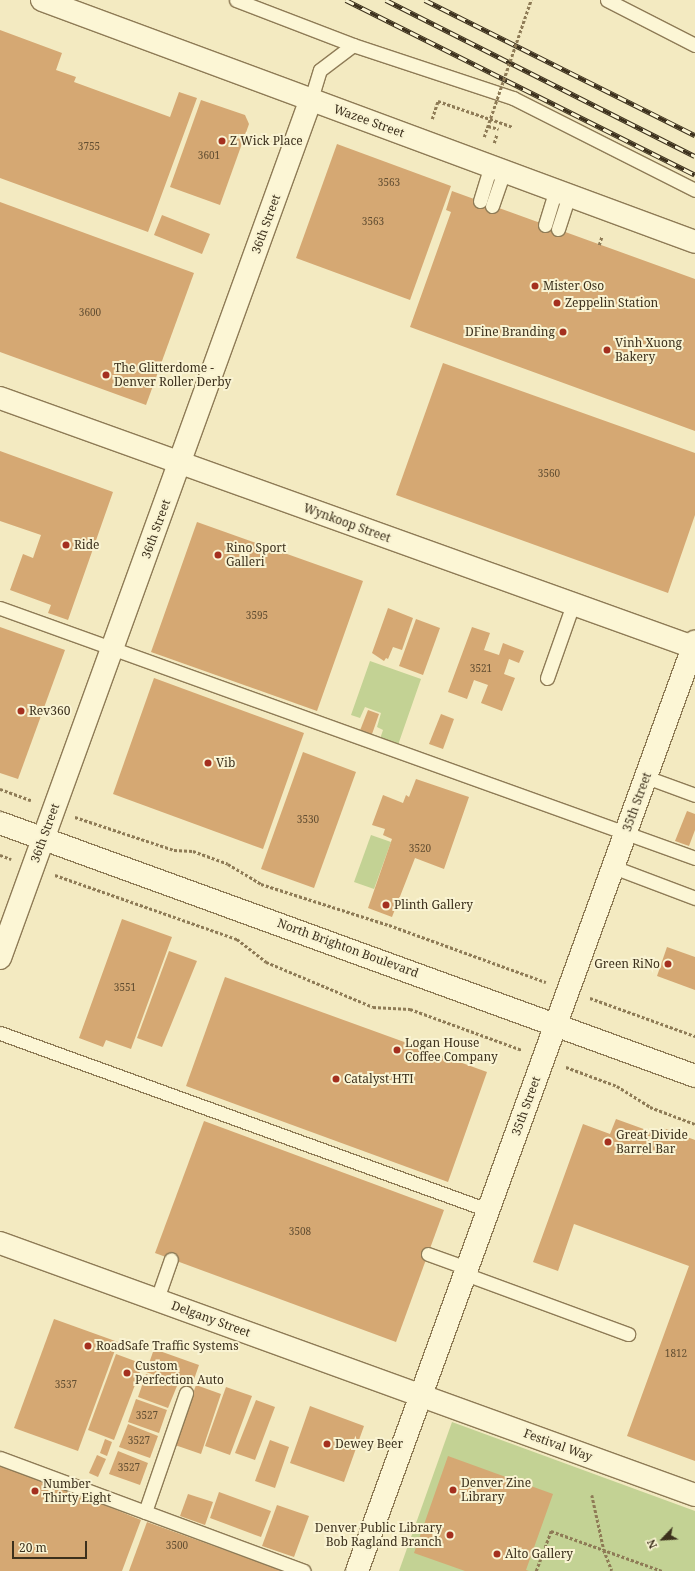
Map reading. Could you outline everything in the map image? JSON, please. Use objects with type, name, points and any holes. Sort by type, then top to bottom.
[{"type":"street","name":"Wazee Street","points":[[42,0],[695,242]]},
{"type":"street","name":"36th Street","points":[[0,958],[311,99]]},
{"type":"street","name":"Wynkoop Street","points":[[0,398],[573,604],[694,645]]},
{"type":"street","name":"35th Street","points":[[357,1571],[694,645]]},
{"type":"street","name":"North Brighton Boulevard","points":[[0,823],[556,1024],[695,1076]]},
{"type":"street","name":"Delgany Street","points":[[0,1243],[422,1394]]},
{"type":"street","name":"Festival Way","points":[[422,1394],[695,1495]]},
{"type":"lane","points":[[236,0],[353,45],[513,98],[695,190]]},
{"type":"lane","points":[[607,0],[695,45]]},
{"type":"lane","points":[[311,99],[320,70],[353,45]]},
{"type":"lane","points":[[480,201],[498,169]]},
{"type":"lane","points":[[492,206],[498,169]]},
{"type":"lane","points":[[545,225],[563,193]]},
{"type":"lane","points":[[558,230],[563,193]]},
{"type":"lane","points":[[547,678],[573,604]]},
{"type":"lane","points":[[0,608],[695,858]]},
{"type":"lane","points":[[646,777],[695,795]]},
{"type":"lane","points":[[613,867],[695,898]]},
{"type":"lane","points":[[0,1033],[488,1210]]},
{"type":"lane","points":[[428,1254],[466,1271],[628,1334]]},
{"type":"lane","points":[[157,1299],[171,1259]]},
{"type":"lane","points":[[145,1512],[186,1394]]},
{"type":"lane","points":[[0,1458],[304,1571]]},
{"type":"path","points":[[476,135],[484,138],[531,0]]},
{"type":"path","points":[[439,121],[432,118],[438,101],[513,127]]},
{"type":"path","points":[[488,126],[499,129]]},
{"type":"path","points":[[600,245],[602,236]]},
{"type":"path","points":[[0,789],[18,796]]},
{"type":"path","points":[[88,822],[174,850],[193,851],[228,864],[261,884],[389,925],[528,975]]},
{"type":"path","points":[[62,878],[237,939],[266,962],[373,1007],[410,1009],[501,1042]]},
{"type":"path","points":[[613,1006],[695,1036]]},
{"type":"path","points":[[592,1076],[617,1086],[650,1107],[695,1124]]},
{"type":"path","points":[[592,1495],[604,1550],[612,1571]]},
{"type":"path","points":[[536,1571],[551,1532],[662,1571]]},
{"type":"green space","points":[[370,661],[421,679],[398,745],[380,739],[383,730],[377,727],[381,713],[365,707],[360,718],[351,715]]},
{"type":"green space","points":[[371,835],[391,842],[374,889],[354,882]]},
{"type":"green space","points":[[452,1422],[695,1511],[695,1571],[399,1571]]},
{"type":"building","points":[[0,30],[62,53],[56,70],[76,77],[74,82],[170,117],[179,92],[197,98],[148,232],[0,178]]},
{"type":"building","points":[[201,100],[245,115],[249,124],[220,205],[170,187]]},
{"type":"building","points":[[337,144],[451,186],[410,300],[296,258]]},
{"type":"building","name":"Zeppelin Station","points":[[452,191],[695,279],[695,431],[410,327],[451,212],[446,210]]},
{"type":"building","points":[[0,202],[194,273],[146,405],[0,352]]},
{"type":"building","points":[[162,215],[210,234],[202,254],[154,235]]},
{"type":"building","points":[[443,363],[695,453],[695,515],[668,593],[396,495]]},
{"type":"building","name":"Ride","points":[[0,451],[113,492],[68,620],[48,613],[51,605],[10,590],[23,554],[33,558],[41,535],[0,521]]},
{"type":"building","points":[[197,522],[363,581],[317,711],[151,652]]},
{"type":"building","points":[[388,608],[413,618],[402,650],[393,647],[388,659],[386,658],[384,661],[372,653]]},
{"type":"building","points":[[416,619],[440,628],[423,675],[399,666]]},
{"type":"building","name":"Rev360","points":[[0,627],[65,650],[18,779],[0,773]]},
{"type":"building","points":[[472,627],[490,633],[484,650],[499,655],[503,643],[524,651],[519,663],[509,659],[504,674],[515,678],[502,711],[481,703],[488,685],[474,680],[467,699],[448,692]]},
{"type":"building","name":"Vib","points":[[154,678],[304,733],[263,849],[113,794]]},
{"type":"building","points":[[368,710],[379,714],[371,737],[359,733]]},
{"type":"building","points":[[441,714],[454,719],[443,749],[429,744]]},
{"type":"building","points":[[303,752],[356,772],[314,888],[261,869]]},
{"type":"building","points":[[416,779],[469,797],[444,869],[415,858],[392,917],[368,908],[392,839],[383,835],[385,829],[372,825],[383,795],[403,803],[406,795],[409,797]]},
{"type":"building","points":[[687,811],[695,814],[695,830],[689,846],[675,841]]},
{"type":"building","points":[[122,919],[172,937],[131,1049],[106,1040],[103,1047],[79,1038]]},
{"type":"building","points":[[667,947],[695,957],[695,990],[657,976]]},
{"type":"building","points":[[169,951],[197,961],[162,1047],[137,1038]]},
{"type":"building","name":"Catalyst HTI","points":[[225,977],[487,1072],[448,1182],[186,1086]]},
{"type":"building","points":[[616,1119],[663,1136],[666,1129],[695,1140],[695,1461],[627,1436],[689,1266],[574,1224],[558,1271],[533,1262],[583,1124],[610,1134]]},
{"type":"building","points":[[204,1121],[444,1210],[396,1342],[155,1253]]},
{"type":"building","points":[[54,1319],[118,1342],[78,1451],[14,1428]]},
{"type":"building","points":[[154,1349],[199,1365],[191,1388],[146,1372]]},
{"type":"building","points":[[116,1354],[143,1364],[114,1440],[88,1430]]},
{"type":"building","points":[[146,1374],[177,1386],[168,1408],[138,1397]]},
{"type":"building","points":[[196,1385],[221,1394],[201,1454],[175,1445]]},
{"type":"building","points":[[226,1387],[252,1396],[230,1455],[205,1446]]},
{"type":"building","points":[[136,1399],[167,1410],[159,1433],[128,1422]]},
{"type":"building","points":[[256,1400],[275,1407],[255,1460],[235,1453]]},
{"type":"building","name":"Dewey Beer","points":[[310,1406],[364,1426],[344,1482],[290,1463]]},
{"type":"building","points":[[128,1424],[158,1436],[150,1458],[119,1447]]},
{"type":"building","points":[[105,1439],[112,1442],[107,1456],[100,1453]]},
{"type":"building","points":[[270,1440],[289,1447],[275,1488],[255,1481]]},
{"type":"building","points":[[118,1451],[148,1463],[140,1485],[109,1474]]},
{"type":"building","points":[[97,1455],[106,1459],[98,1477],[89,1473]]},
{"type":"building","points":[[448,1456],[553,1494],[526,1570],[529,1571],[465,1571],[414,1553]]},
{"type":"building","name":"Number Thirty Eight","points":[[0,1462],[141,1520],[122,1571],[0,1571]]},
{"type":"building","points":[[219,1492],[271,1511],[261,1537],[210,1518]]},
{"type":"building","points":[[188,1494],[213,1502],[205,1525],[180,1516]]},
{"type":"building","points":[[277,1505],[309,1516],[294,1557],[262,1546]]},
{"type":"building","points":[[147,1522],[283,1571],[129,1571]]},
{"type":"railway","points":[[346,0],[695,175]]},
{"type":"railway","points":[[386,0],[695,156]]},
{"type":"railway","points":[[425,0],[695,135]]},
{"type":"place","name":"Z Wick Place","points":[[222,141]]},
{"type":"place","name":"Mister Oso","points":[[535,286]]},
{"type":"place","name":"Zeppelin Station","points":[[557,303]]},
{"type":"place","name":"DFine Branding","points":[[563,332]]},
{"type":"place","name":"Vinh Xuong Bakery","points":[[607,350]]},
{"type":"place","name":"The Glitterdome - Denver Roller Derby","points":[[106,375]]},
{"type":"place","name":"Ride","points":[[66,545]]},
{"type":"place","name":"Rino Sport Galleri","points":[[218,555]]},
{"type":"place","name":"Rev360","points":[[21,711]]},
{"type":"place","name":"Vib","points":[[208,763]]},
{"type":"place","name":"Plinth Gallery","points":[[386,905]]},
{"type":"place","name":"Green RiNo","points":[[668,964]]},
{"type":"place","name":"Logan House Coffee Company","points":[[397,1050]]},
{"type":"place","name":"Catalyst HTI","points":[[336,1079]]},
{"type":"place","name":"Great Divide Barrel Bar","points":[[608,1142]]},
{"type":"place","name":"RoadSafe Traffic Systems","points":[[88,1346]]},
{"type":"place","name":"Custom Perfection Auto","points":[[127,1373]]},
{"type":"place","name":"Dewey Beer","points":[[327,1444]]},
{"type":"place","name":"Denver Zine Library","points":[[453,1490]]},
{"type":"place","name":"Number Thirty Eight","points":[[35,1491]]},
{"type":"place","name":"Denver Public Library Bob Ragland Branch","points":[[450,1535]]},
{"type":"place","name":"Alto Gallery","points":[[497,1554]]}]
